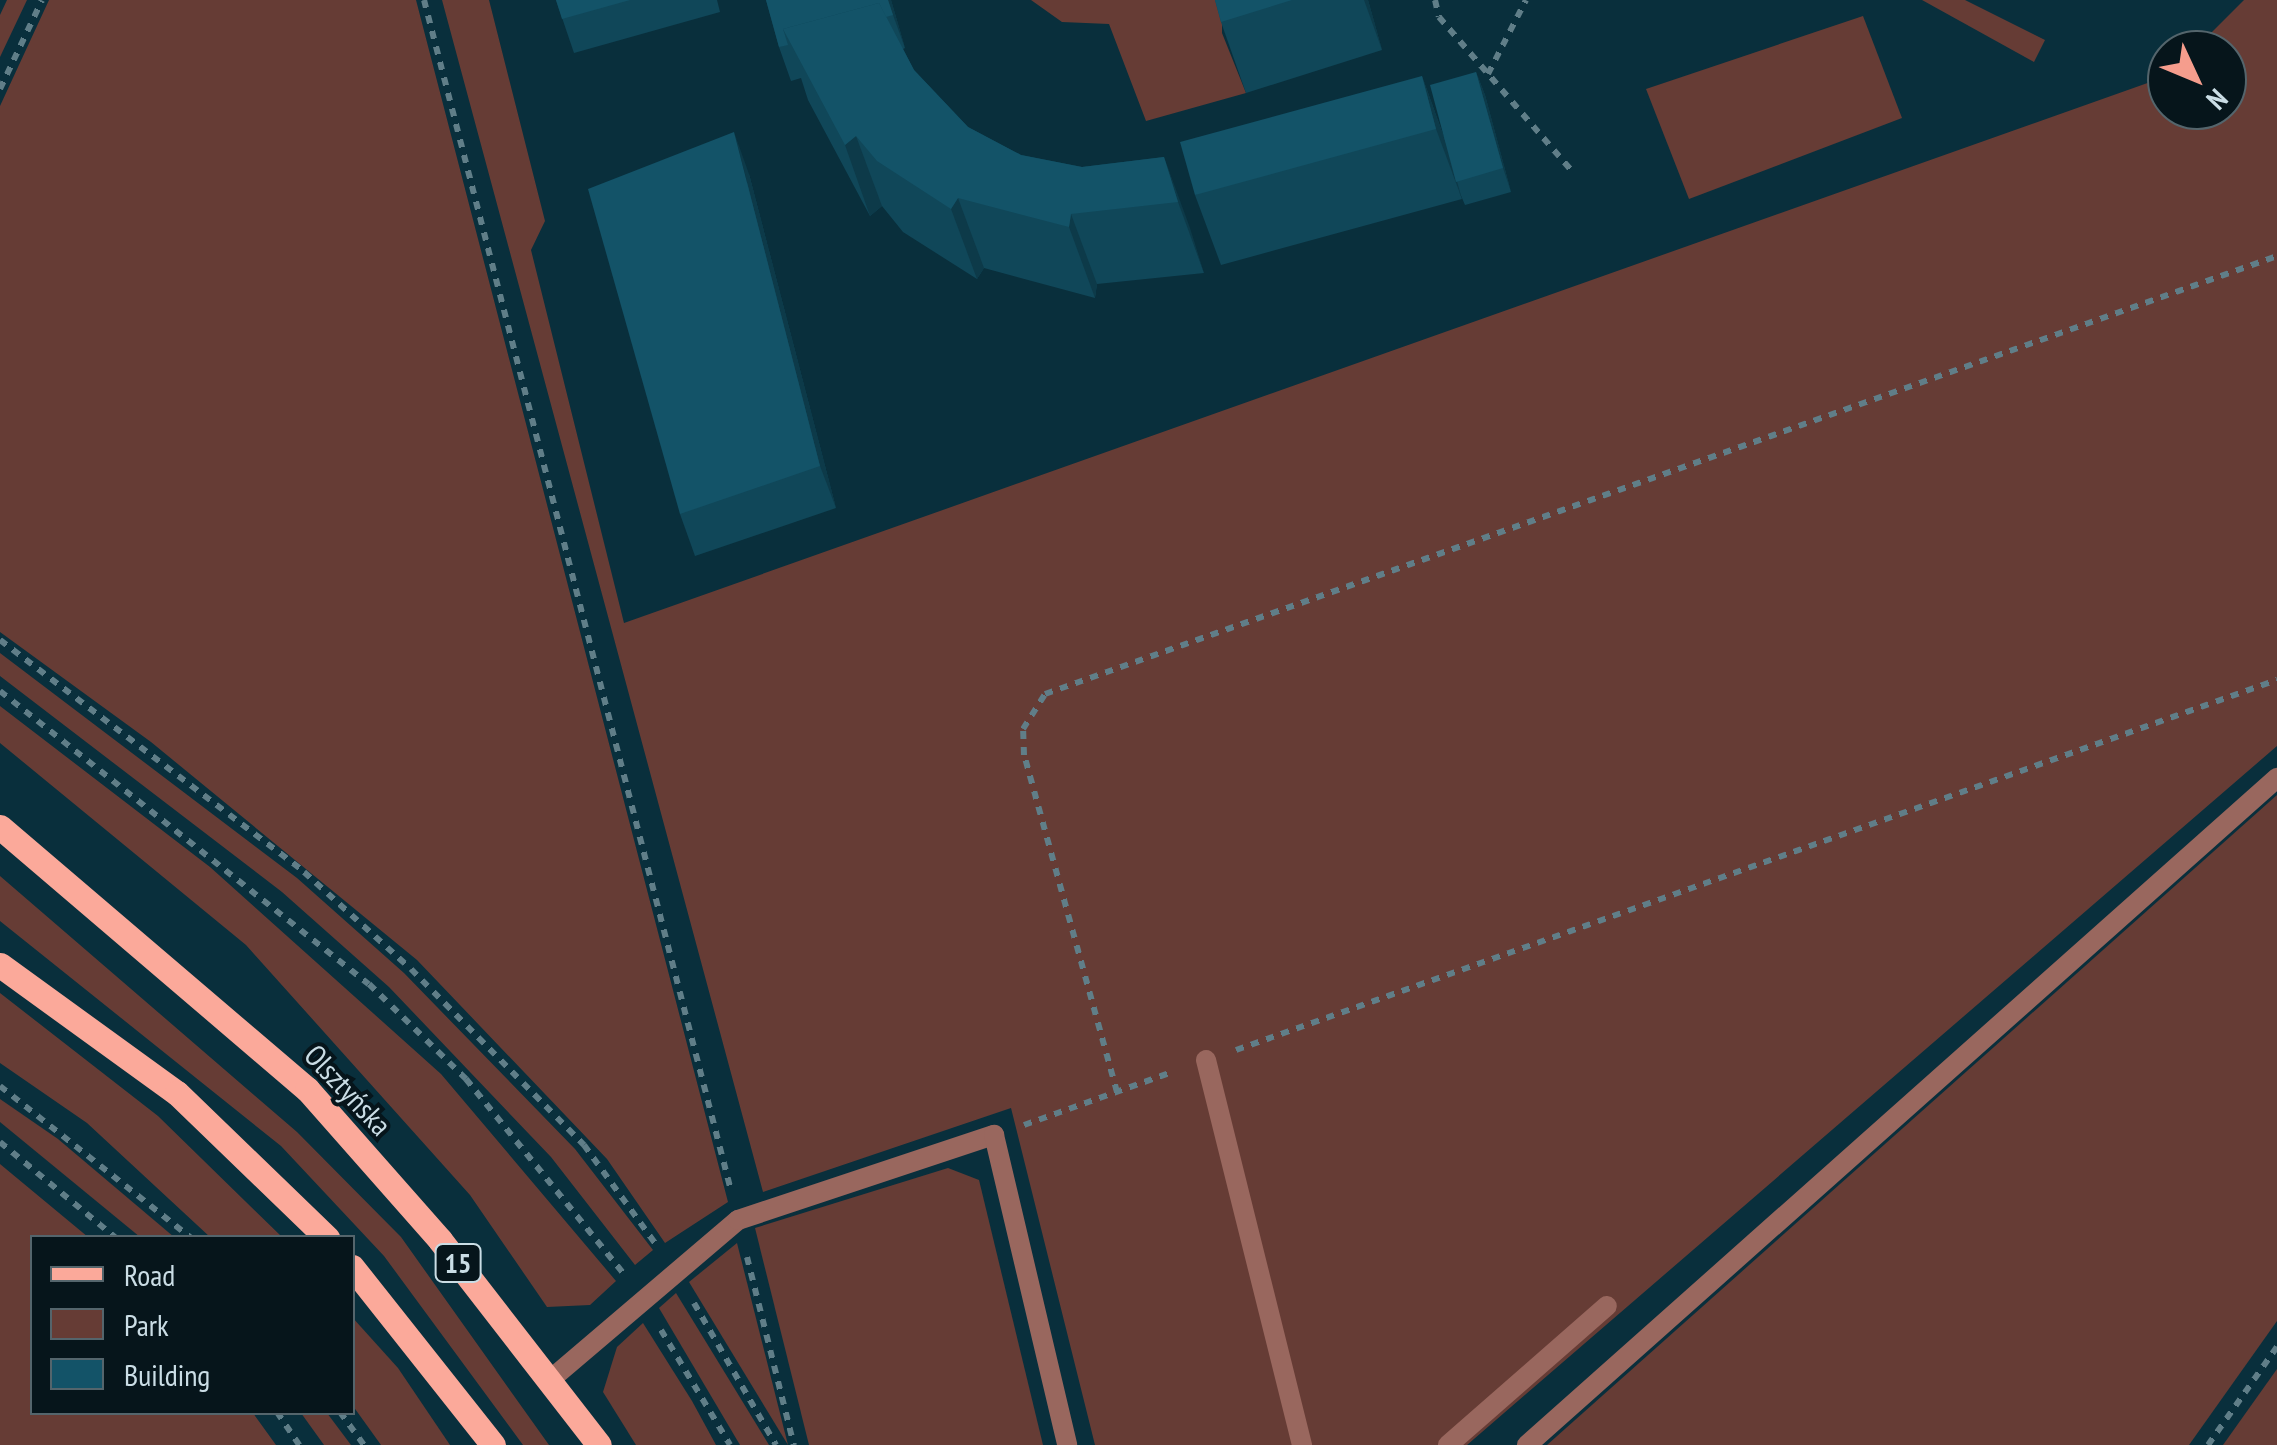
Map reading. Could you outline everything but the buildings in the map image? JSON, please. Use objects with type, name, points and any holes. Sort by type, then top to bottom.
[{"type":"main road","name":"Olsztyńska","points":[[0,826],[307,1089],[550,1380],[599,1445]]},
{"type":"main road","points":[[0,965],[177,1093],[323,1235]]},
{"type":"main road","points":[[355,1272],[494,1445]]},
{"type":"street","points":[[1526,1445],[2277,778]]},
{"type":"street","points":[[1206,1060],[1302,1445]]},
{"type":"street","points":[[550,1380],[639,1296],[738,1220],[994,1135],[1067,1445]]},
{"type":"street","points":[[1448,1445],[1606,1306]]},
{"type":"path","points":[[0,89],[42,0]]},
{"type":"path","points":[[424,0],[794,1445]]},
{"type":"path","points":[[1435,0],[1488,74],[1572,172]]},
{"type":"path","points":[[1488,74],[1526,0]]},
{"type":"path","points":[[1117,1092],[1024,755],[1023,729],[1045,694],[2277,256]]},
{"type":"path","points":[[0,640],[304,872],[411,969],[584,1145],[673,1268],[776,1445]]},
{"type":"path","points":[[994,1135],[2277,680]]},
{"type":"path","points":[[0,691],[369,984],[539,1162],[639,1296],[730,1445]]},
{"type":"path","points":[[0,1086],[187,1235]]},
{"type":"path","points":[[0,1142],[112,1235]]},
{"type":"path","points":[[2208,1445],[2277,1348]]},
{"type":"path","points":[[279,1415],[300,1445]]},
{"type":"path","points":[[342,1415],[364,1445]]},
{"type":"green space","points":[[7,0],[27,0],[0,57],[0,15]]},
{"type":"green space","points":[[49,0],[416,0],[728,1202],[665,1243],[607,1159],[417,960],[151,742],[0,632],[0,106]]},
{"type":"green space","points":[[442,0],[489,0],[545,221],[531,250],[624,623],[2147,83],[2147,130],[2247,130],[2247,30],[2214,30],[2244,0],[2277,0],[2277,746],[1467,1445],[1095,1445],[1011,1108],[763,1192]]},
{"type":"green space","points":[[1031,0],[1222,0],[1222,33],[1246,93],[1146,121],[1109,24],[1062,22]]},
{"type":"green space","points":[[1922,0],[1965,0],[2045,40],[2034,62]]},
{"type":"green space","points":[[1863,16],[1902,118],[1689,199],[1646,89]]},
{"type":"green space","points":[[0,653],[297,878],[404,973],[575,1149],[653,1250],[635,1265],[551,1157],[389,987],[282,892],[0,676]]},
{"type":"green space","points":[[0,706],[210,867],[441,1074],[616,1281],[590,1305],[547,1307],[470,1195],[246,945],[0,743]]},
{"type":"green space","points":[[2277,795],[2277,1321],[2189,1445],[1547,1445]]},
{"type":"green space","points":[[0,876],[297,1132],[401,1237],[549,1445],[523,1445],[384,1256],[281,1146],[0,921]]},
{"type":"green space","points":[[0,993],[158,1116],[280,1235],[208,1235],[87,1123],[0,1063]]},
{"type":"green space","points":[[0,1099],[58,1139],[172,1235],[138,1235],[0,1122]]},
{"type":"green space","points":[[0,1164],[86,1235],[30,1235],[30,1415],[254,1415],[276,1445],[0,1445]]},
{"type":"green space","points":[[948,1168],[979,1180],[1043,1445],[809,1445],[755,1228]]},
{"type":"green space","points":[[737,1243],[788,1445],[689,1282]]},
{"type":"green space","points":[[676,1293],[769,1445],[740,1445],[659,1308]]},
{"type":"green space","points":[[355,1320],[398,1368],[450,1445],[381,1445],[355,1409]]},
{"type":"green space","points":[[643,1323],[716,1445],[636,1445],[603,1392],[617,1347]]},
{"type":"green space","points":[[2277,1369],[2277,1445],[2223,1445]]},
{"type":"green space","points":[[302,1415],[328,1415],[351,1445],[324,1445]]}]
